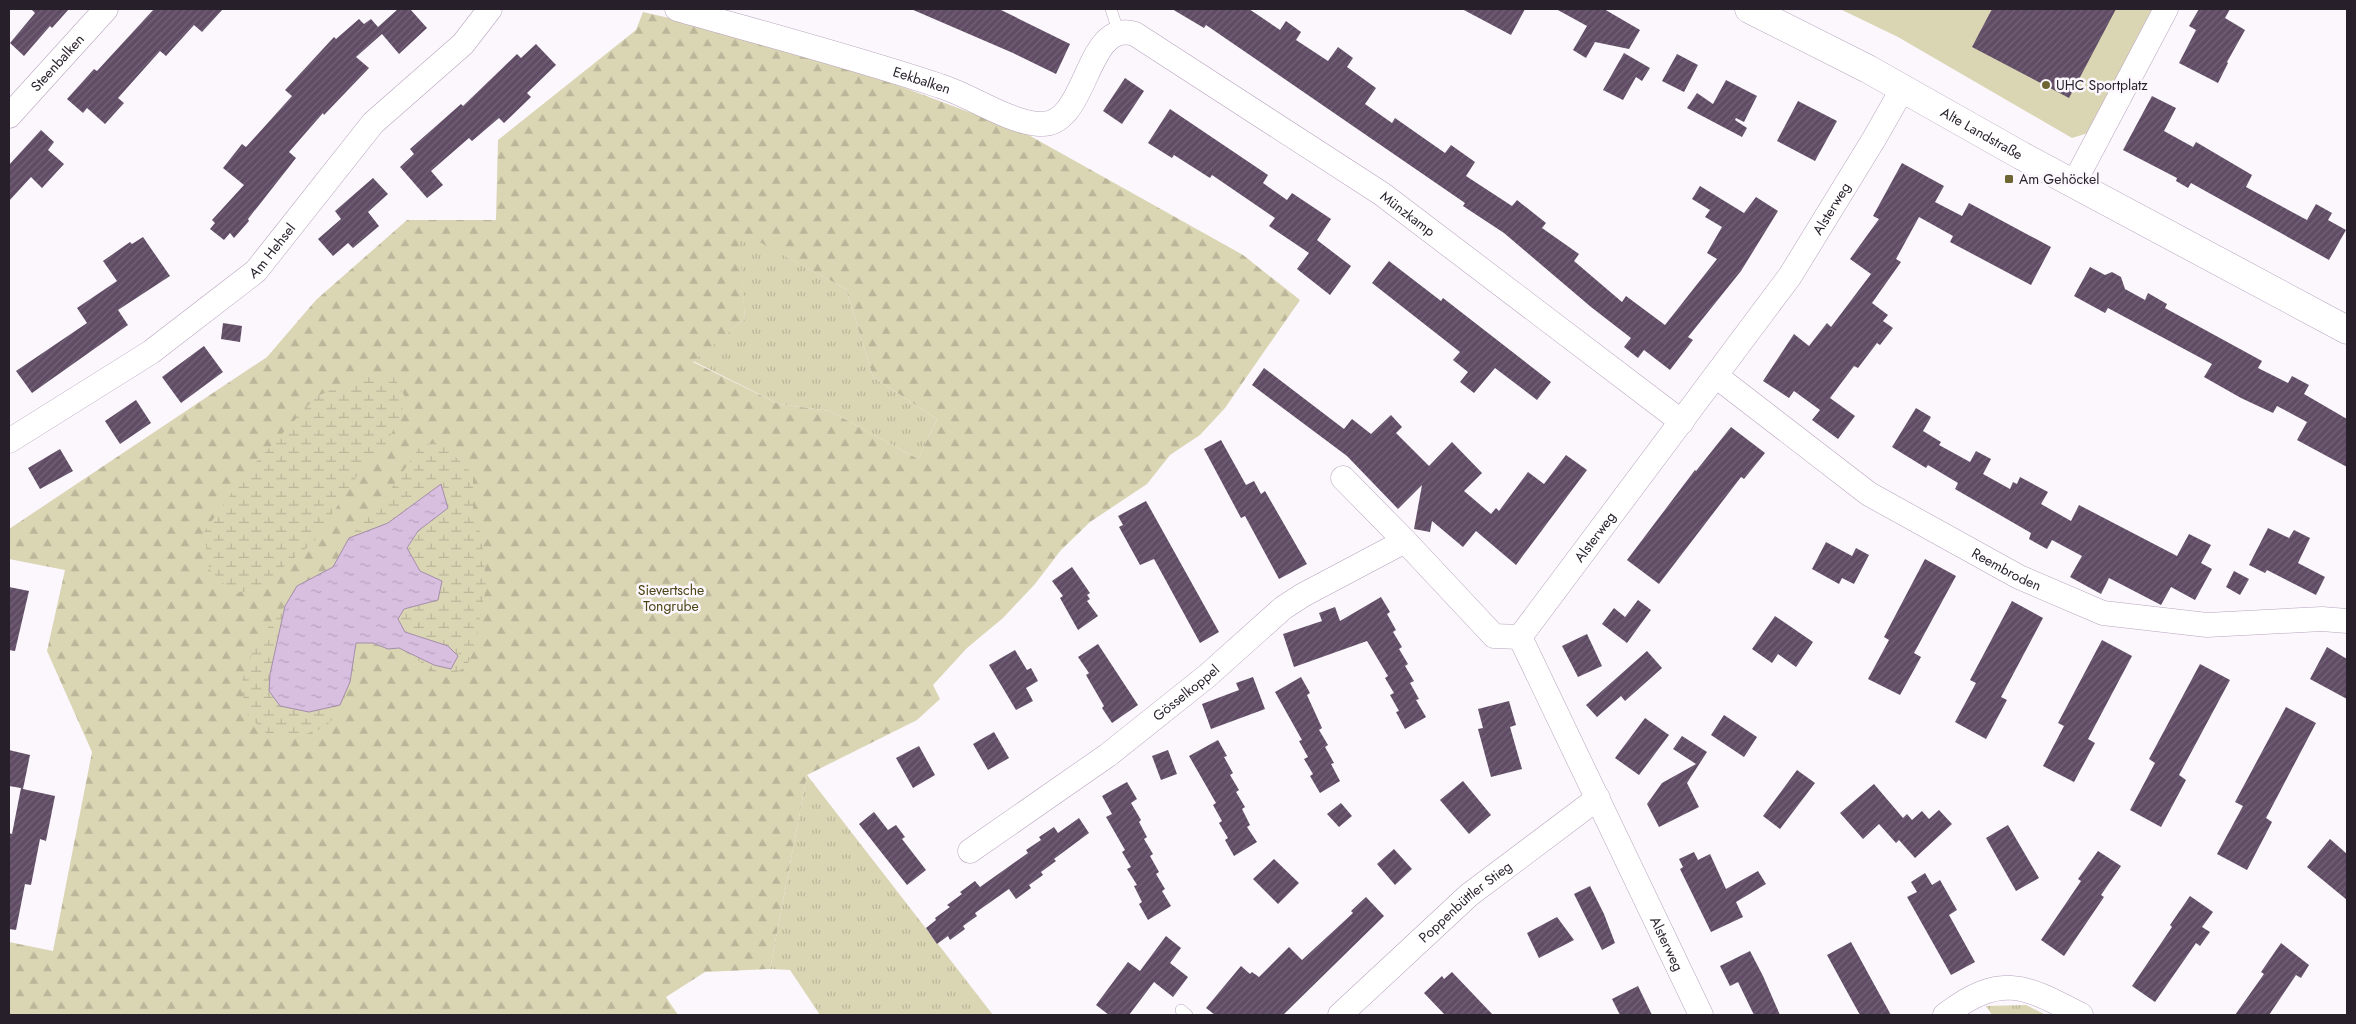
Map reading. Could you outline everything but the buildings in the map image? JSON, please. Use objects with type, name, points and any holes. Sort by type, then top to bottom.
[{"type":"main road","name":"Alte Landstraße","points":[[1749,9],[1902,88],[2347,330]]},
{"type":"street","name":"Steenbalken","points":[[9,116],[106,9]]},
{"type":"street","name":"Am Hehsel","points":[[9,441],[150,352],[256,271],[373,123],[463,44],[490,9]]},
{"type":"street","name":"Eekbalken","points":[[677,9],[942,86],[1023,121],[1039,124],[1054,122],[1066,115],[1100,50],[1109,39],[1119,34]]},
{"type":"street","points":[[2074,183],[2166,9]]},
{"type":"street","name":"Münzkamp","points":[[1119,34],[1131,33],[1142,38],[1382,194],[1682,422]]},
{"type":"street","name":"Alsterweg","points":[[1701,1015],[1520,637],[1790,276],[1874,139],[1902,88]]},
{"type":"street","name":"Reembroden","points":[[1716,376],[1869,494],[2019,577],[2103,613],[2207,625],[2322,619],[2347,621]]},
{"type":"street","points":[[1343,478],[1494,636],[1520,637]]},
{"type":"street","name":"Gösselkoppel","points":[[970,851],[1108,755],[1207,676],[1283,608],[1303,594],[1405,541]]},
{"type":"street","name":"Poppenbüttler Stieg","points":[[1340,1015],[1469,895],[1598,798]]},
{"type":"street","points":[[1946,1015],[1978,994],[2010,986],[2036,992],[2081,1015]]},
{"type":"lane","points":[[1111,9],[1119,34]]},
{"type":"green space","name":"UHC Sportplatz","points":[[1840,9],[2152,9],[2088,133],[2072,138],[1898,37]]},
{"type":"green space","name":"Sievertsche Tongrube","points":[[643,12],[721,30],[849,67],[1025,133],[1243,255],[1300,300],[1225,408],[1200,435],[1170,455],[1147,484],[1090,522],[1061,550],[1035,584],[1003,618],[967,648],[933,685],[940,699],[917,720],[807,775],[770,969],[705,972],[666,997],[678,1015],[9,1015],[9,942],[53,951],[92,752],[47,651],[65,570],[9,559],[9,529],[267,357],[316,300],[407,220],[496,220],[498,140],[636,30]],"holes":[[[739,231],[846,289],[873,377],[937,419],[918,459],[830,411],[779,404],[693,362],[745,319]],[[418,532],[420,571],[442,581],[398,619],[434,665],[399,648],[388,649],[373,643],[356,643],[350,682],[297,586],[333,567]]]},
{"type":"green space","points":[[738,230],[846,289],[873,377],[937,419],[918,459],[830,411],[779,404],[693,361],[745,319]]},
{"type":"green space","points":[[370,374],[394,377],[406,399],[398,421],[383,450],[357,476],[314,542],[256,589],[234,594],[209,569],[204,532],[245,474],[317,396]]},
{"type":"green space","points":[[440,442],[473,474],[473,510],[482,538],[486,587],[473,653],[466,667],[451,675],[431,669],[399,648],[434,665],[448,646],[405,632],[398,619],[404,609],[442,581],[420,571],[407,548],[418,532],[448,508],[442,484],[388,523],[349,538],[385,498],[421,445]]},
{"type":"green space","points":[[285,606],[270,674],[340,705],[350,682],[340,712],[324,728],[296,737],[267,734],[245,712],[242,681],[256,643]]},
{"type":"green space","points":[[807,775],[993,1015],[820,1015],[790,970],[770,969]]},
{"type":"green space","points":[[2026,1005],[2046,1015],[1992,1015],[1986,1006]]},
{"type":"water","points":[[441,484],[448,508],[418,531],[407,548],[420,571],[442,581],[438,600],[404,609],[398,619],[405,632],[448,646],[458,656],[451,669],[434,665],[399,648],[388,649],[373,643],[356,643],[350,682],[340,705],[309,712],[280,706],[269,691],[270,674],[285,606],[297,586],[333,567],[349,538],[388,523]]},
{"type":"place","name":"UHC Sportplatz","points":[[2046,85]]},
{"type":"place","name":"Am Gehöckel","points":[[2009,179]]}]
